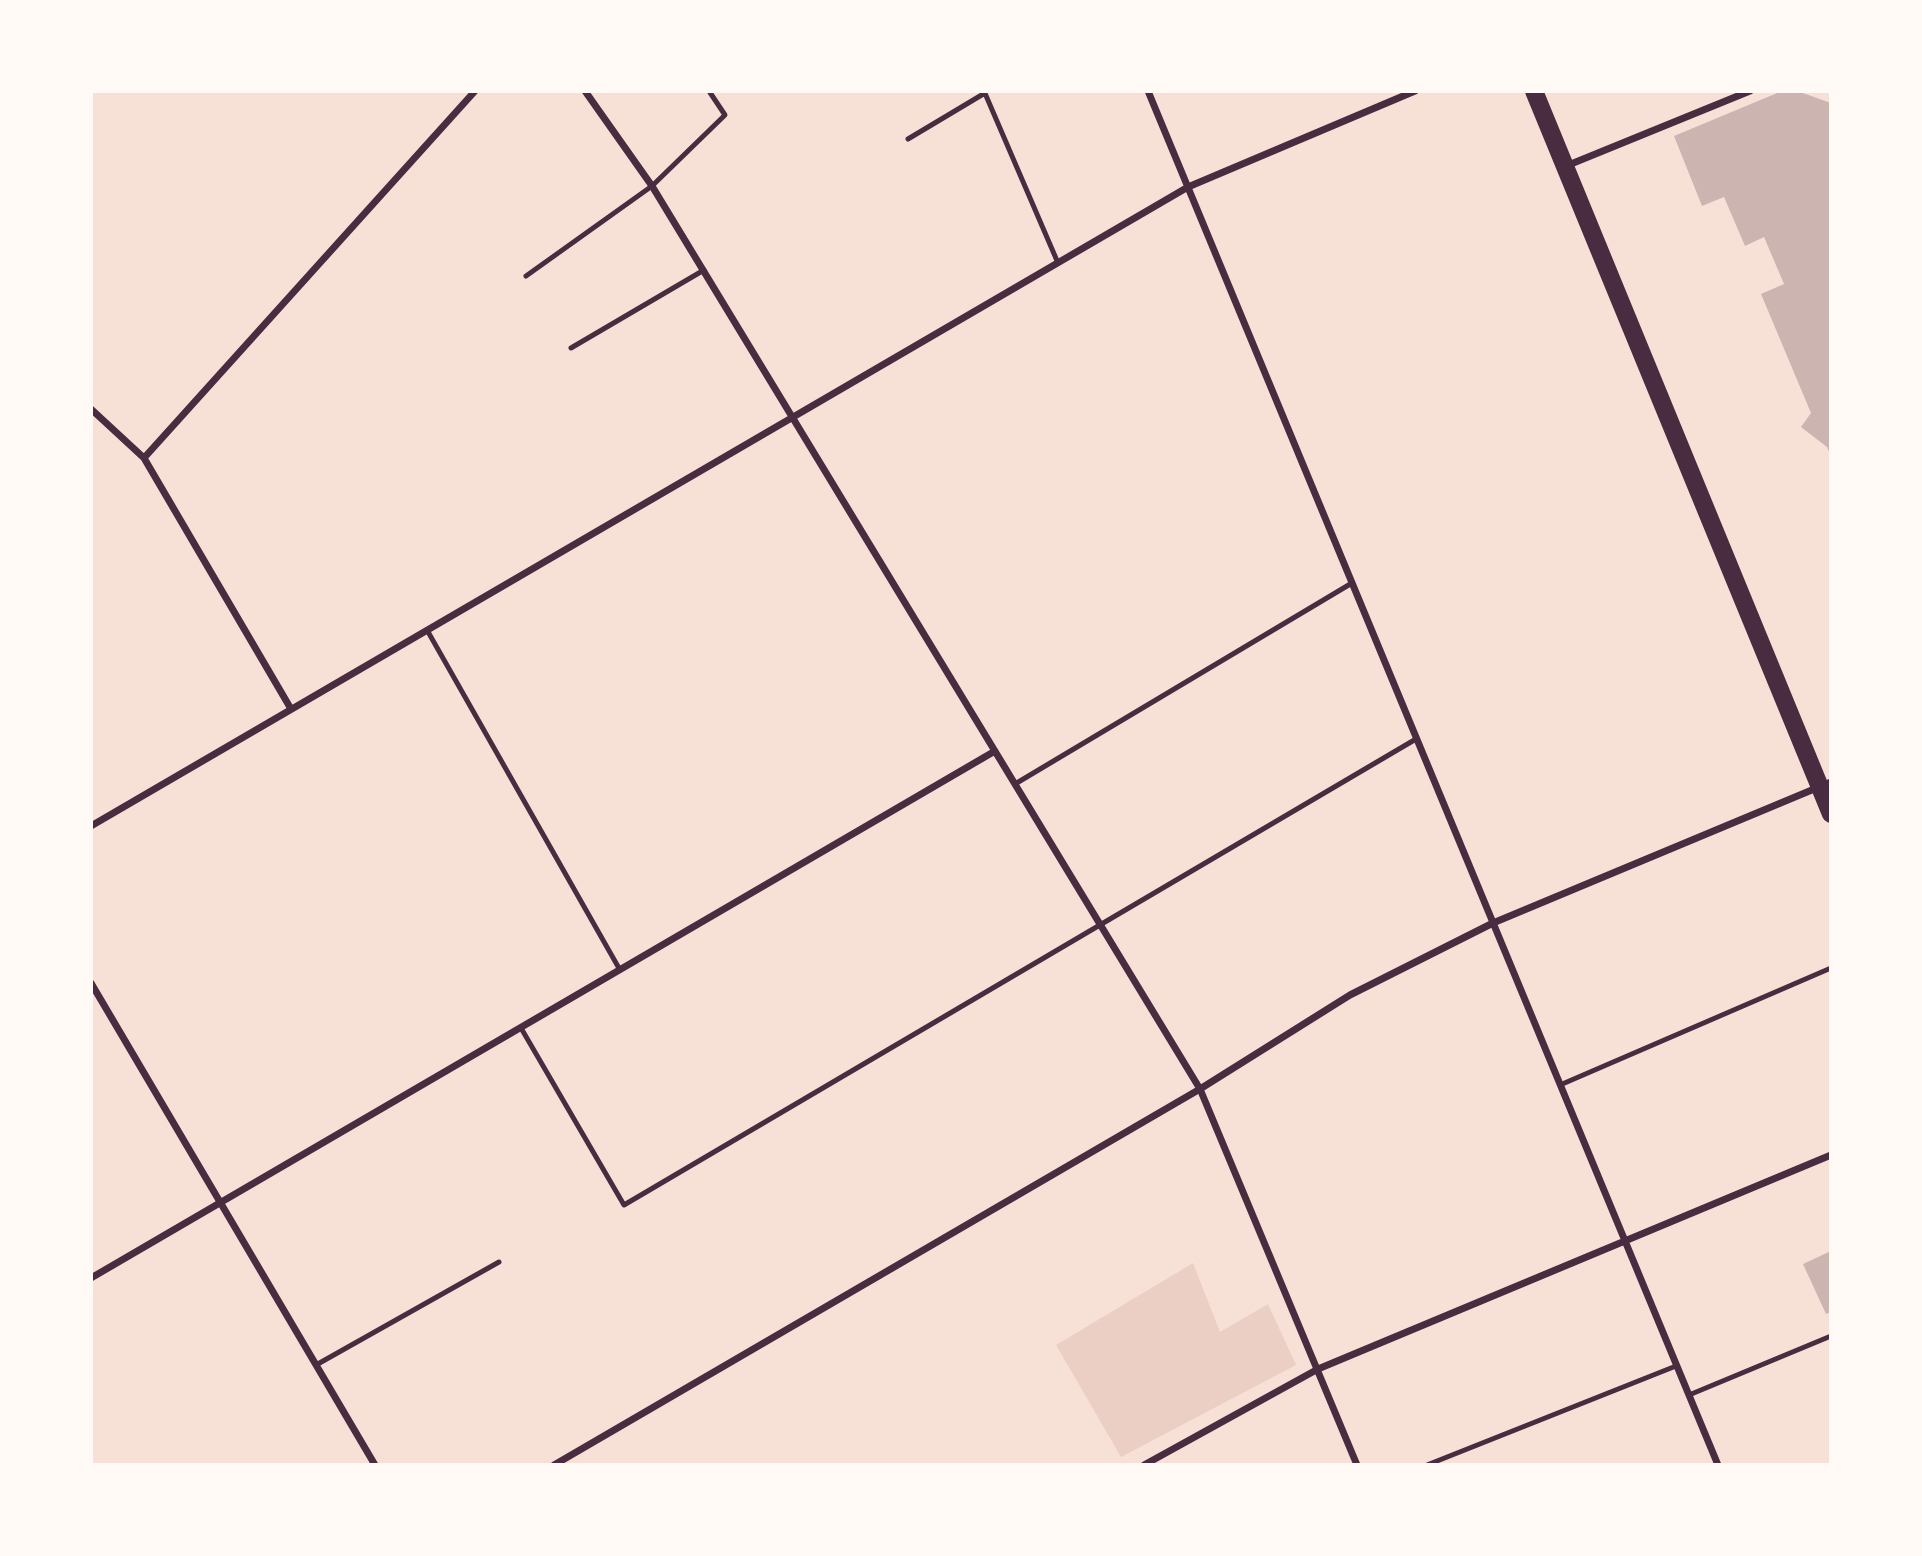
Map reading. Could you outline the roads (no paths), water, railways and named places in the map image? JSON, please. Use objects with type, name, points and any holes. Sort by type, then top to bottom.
[{"type":"main road","points":[[1534,91],[1825,784],[1831,814]]},
{"type":"street","points":[[144,458],[475,91]]},
{"type":"street","points":[[585,91],[652,186],[794,416],[1200,1089],[1357,1465]]},
{"type":"street","points":[[1148,91],[1717,1465]]},
{"type":"street","points":[[91,826],[1188,187],[1415,91]]},
{"type":"street","points":[[1565,167],[1750,91]]},
{"type":"street","points":[[91,410],[144,458],[291,709]]},
{"type":"street","points":[[91,1278],[995,751]]},
{"type":"street","points":[[554,1465],[1200,1089],[1350,995],[1493,923],[1825,784]]},
{"type":"street","points":[[91,983],[375,1465]]},
{"type":"street","points":[[1144,1465],[1318,1369],[1831,1155]]},
{"type":"lane","points":[[526,276],[652,186],[724,115],[709,91]]},
{"type":"lane","points":[[908,139],[985,92],[1058,263]]},
{"type":"lane","points":[[570,348],[704,270]]},
{"type":"lane","points":[[1015,784],[1352,583]]},
{"type":"lane","points":[[428,630],[620,970]]},
{"type":"lane","points":[[521,1028],[624,1205],[1416,739]]},
{"type":"lane","points":[[1560,1085],[1831,968]]},
{"type":"lane","points":[[316,1365],[499,1262]]},
{"type":"lane","points":[[1689,1395],[1831,1336]]},
{"type":"lane","points":[[1426,1465],[1676,1366]]}]
